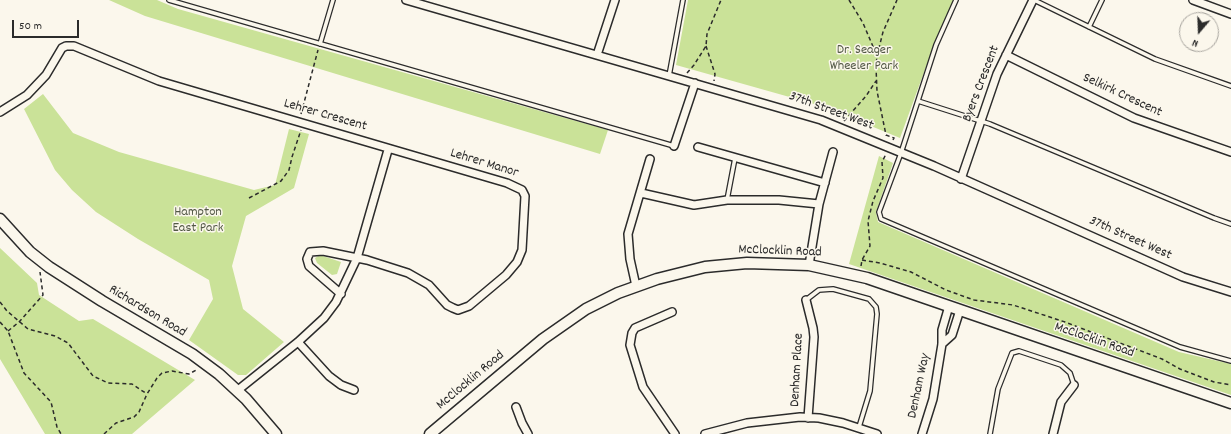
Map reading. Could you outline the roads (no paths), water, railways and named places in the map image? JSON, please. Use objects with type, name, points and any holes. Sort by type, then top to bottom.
[{"type":"street","name":"37th Street West","points":[[406,0],[821,120],[890,148],[1184,277],[1231,292]]},
{"type":"street","points":[[597,55],[615,0]]},
{"type":"street","name":"Byers Crescent","points":[[961,179],[998,74],[1033,0]]},
{"type":"street","points":[[1193,0],[1231,14]]},
{"type":"street","name":"Lehrer Crescent","points":[[0,112],[20,101],[34,89],[46,75],[62,48],[70,45],[159,81],[388,150]]},
{"type":"street","name":"Selkirk Crescent","points":[[1006,55],[1134,118],[1231,152]]},
{"type":"street","points":[[674,146],[696,83]]},
{"type":"street","points":[[698,147],[825,183]]},
{"type":"street","points":[[238,390],[298,342],[330,310],[341,294],[357,258],[388,150]]},
{"type":"street","name":"Lehrer Manor","points":[[357,258],[420,278],[429,285],[447,305],[458,310],[469,306],[506,275],[518,262],[520,256],[526,204],[525,196],[522,190],[507,183],[388,150]]},
{"type":"street","points":[[809,265],[819,204],[833,152]]},
{"type":"street","points":[[636,286],[630,259],[628,234],[650,160]]},
{"type":"street","points":[[640,193],[694,205],[727,200],[779,200],[819,204]]},
{"type":"street","name":"Richardson Road","points":[[0,218],[30,252],[49,267],[205,363],[238,390],[276,434]]},
{"type":"street","points":[[341,294],[309,266],[307,259],[308,255],[314,250],[318,250],[357,258]]},
{"type":"street","name":"McClocklin Road","points":[[430,434],[552,332],[586,309],[636,286],[681,272],[725,264],[768,263],[809,265],[867,278],[1231,403]]},
{"type":"street","name":"Denham Place","points":[[806,300],[814,337],[808,418]]},
{"type":"street","name":"Denham Way","points":[[922,434],[934,399],[942,344],[942,330],[949,306]]},
{"type":"street","name":"Denham Way","points":[[942,344],[952,334],[960,310]]},
{"type":"street","points":[[672,312],[636,328],[632,333],[630,345],[643,387],[675,434]]},
{"type":"street","points":[[298,342],[329,376],[341,385],[354,390]]},
{"type":"street","points":[[1052,434],[1061,402],[1074,385]]},
{"type":"street","points":[[516,407],[528,434]]},
{"type":"street","points":[[705,434],[747,422],[808,418],[827,419],[858,427],[877,434]]},
{"type":"lane","points":[[169,0],[674,146]]},
{"type":"lane","points":[[320,44],[333,0]]},
{"type":"lane","points":[[668,76],[683,0]]},
{"type":"lane","points":[[956,0],[936,45],[901,153],[879,212],[879,216],[884,221],[1180,348],[1231,361]]},
{"type":"lane","points":[[1033,0],[1155,59],[1231,86]]},
{"type":"lane","points":[[1089,27],[1102,0]]},
{"type":"lane","points":[[918,101],[981,121],[1231,224]]},
{"type":"lane","points":[[727,200],[735,157]]},
{"type":"lane","points":[[806,300],[819,290],[833,289],[869,298],[876,307],[877,314],[870,391],[858,427]]},
{"type":"lane","points":[[990,434],[998,389],[1012,353],[1019,351],[1061,365],[1070,373],[1074,385]]},
{"type":"park label","name":"Dr. Seager Wheeler Park","points":[[864,60]]},
{"type":"park label","name":"Hampton East Park","points":[[198,222]]}]
